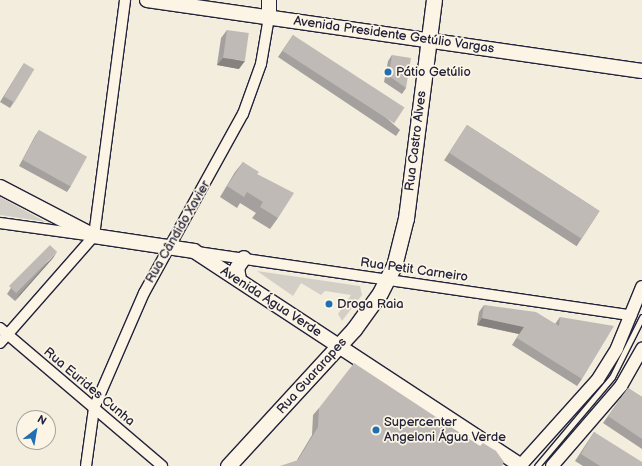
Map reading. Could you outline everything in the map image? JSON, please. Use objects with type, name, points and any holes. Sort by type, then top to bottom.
[{"type":"main road","name":"Avenida Presidente Getúlio Vargas","points":[[147,0],[642,71]]},
{"type":"main road","name":"Rua Cândido Xavier","points":[[269,0],[269,17]]},
{"type":"main road","name":"Rua Castro Alves","points":[[388,280],[403,235],[434,0]]},
{"type":"main road","name":"Avenida Água Verde","points":[[0,187],[94,236],[194,251],[521,466]]},
{"type":"main road","points":[[239,280],[237,268],[244,258]]},
{"type":"main road","name":"Rua Guararapes","points":[[228,466],[339,346],[388,280]]},
{"type":"street","points":[[0,343],[4,331],[94,236],[125,0]]},
{"type":"street","name":"Rua Cândido Xavier","points":[[86,466],[94,408],[144,293],[171,248],[251,97],[261,64],[269,17]]},
{"type":"street","points":[[0,222],[94,236]]},
{"type":"street","name":"Rua Petit Carneiro","points":[[194,251],[636,316]]},
{"type":"street","points":[[521,466],[598,379],[636,316],[642,287]]},
{"type":"street","name":"Rua Eurides Cunha","points":[[4,331],[162,466]]},
{"type":"street","points":[[552,466],[621,386],[642,349]]},
{"type":"lane","points":[[537,466],[612,377],[636,316]]},
{"type":"shaded area","points":[[0,197],[46,222],[0,215]]},
{"type":"shaded area","points":[[257,271],[360,286],[362,295],[342,321],[338,314],[351,295],[325,291],[321,295],[301,283],[293,296]]},
{"type":"building","points":[[227,30],[249,33],[245,61],[223,58]]},
{"type":"building","points":[[293,35],[405,107],[394,123],[283,51]]},
{"type":"building","points":[[392,55],[411,58],[406,88],[389,76]]},
{"type":"building","points":[[24,63],[34,69],[14,103],[4,96]]},
{"type":"building","points":[[467,125],[600,211],[582,239],[449,153]]},
{"type":"building","points":[[39,130],[87,157],[71,186],[23,160]]},
{"type":"building","points":[[243,162],[259,172],[257,174],[294,193],[278,218],[260,207],[263,202],[247,192],[244,197],[227,186]]},
{"type":"building","points":[[50,245],[57,252],[16,293],[9,286]]},
{"type":"building","points":[[484,305],[536,312],[559,326],[560,317],[614,326],[582,379],[517,338],[524,327],[482,318]]},
{"type":"building","name":"Supercenter Angeloni Água Verde","points":[[354,363],[480,446],[483,443],[496,451],[504,462],[502,466],[280,466],[298,460],[318,427],[319,408]]},
{"type":"building","points":[[628,388],[642,397],[642,439],[608,416]]},
{"type":"building","points":[[594,432],[642,462],[642,466],[600,466],[581,454]]},
{"type":"place","name":"Pátio Getúlio","points":[[388,72]]},
{"type":"place","name":"Droga Raia","points":[[329,304]]},
{"type":"place","name":"Supercenter Angeloni Água Verde","points":[[376,430]]}]
